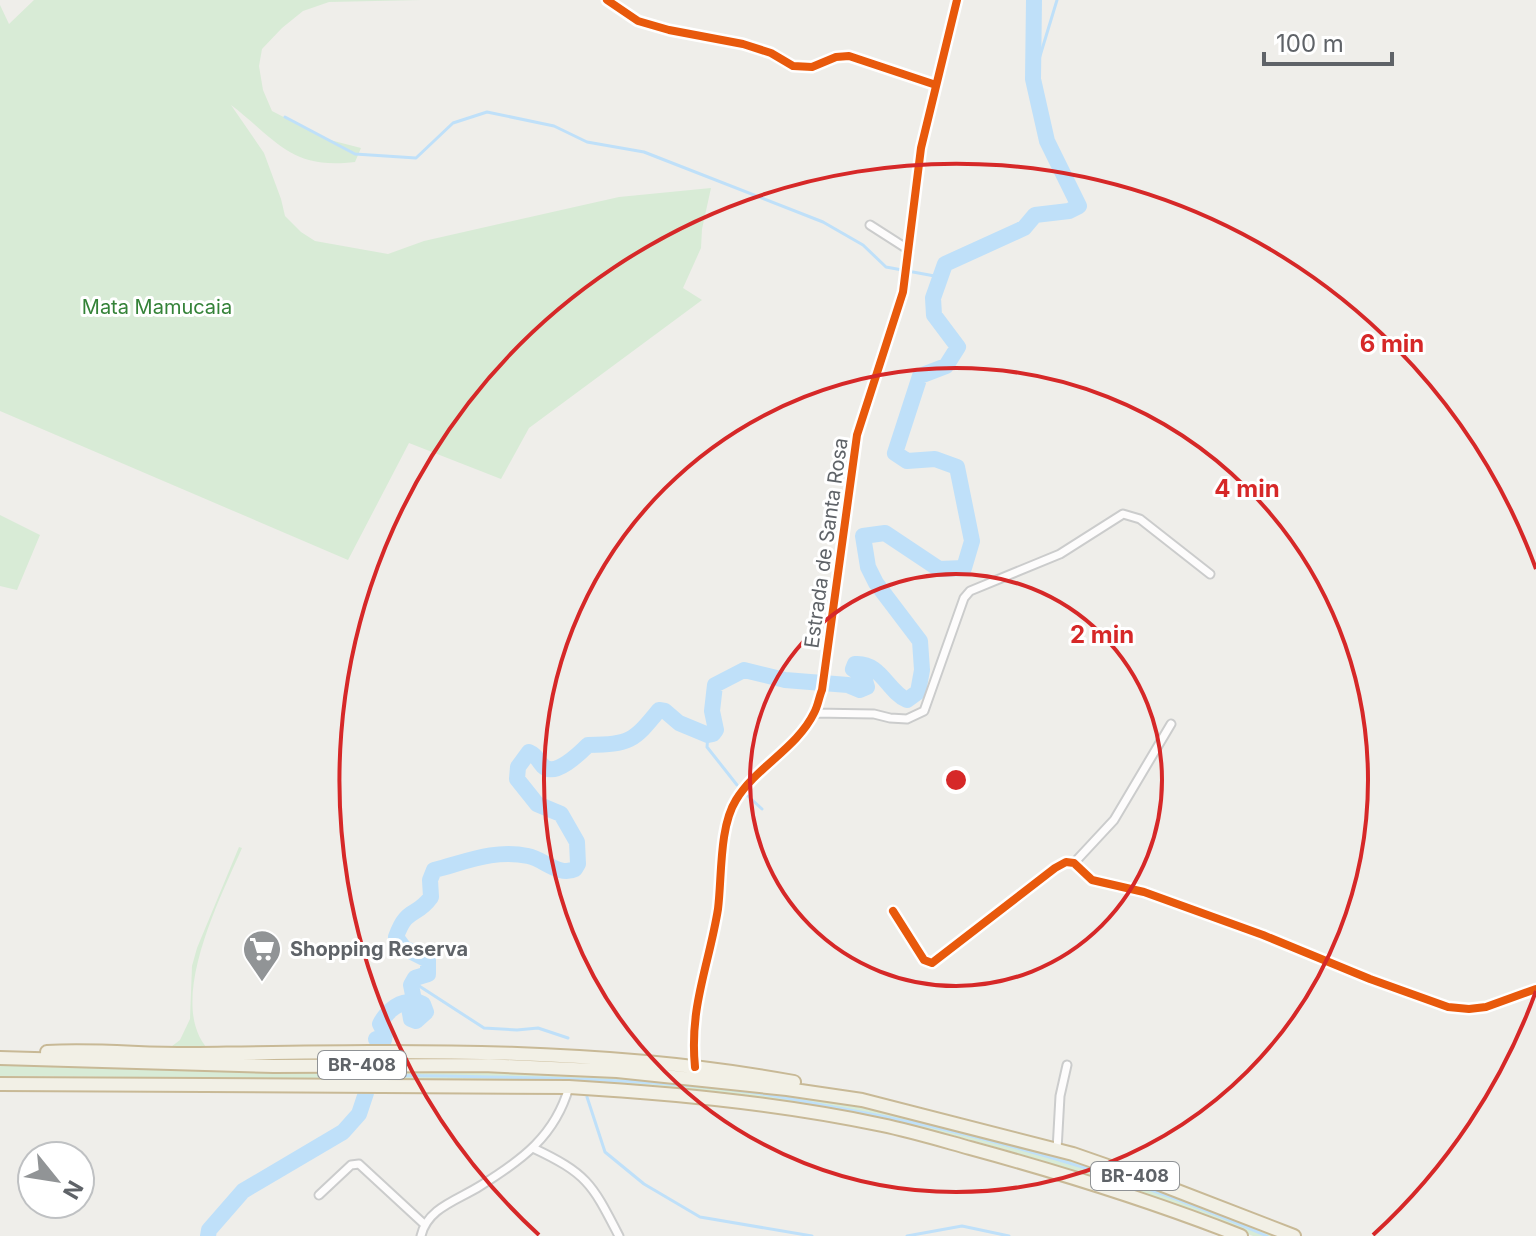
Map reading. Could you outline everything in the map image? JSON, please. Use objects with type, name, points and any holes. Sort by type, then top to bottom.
[{"type":"highway","points":[[4,1058],[51,1052],[195,1055],[545,1054],[695,1067],[902,1102],[944,1113],[973,1127]]},
{"type":"highway","name":"BR-408","points":[[4,1058],[274,1066],[483,1065],[617,1071],[715,1080],[862,1100],[1057,1150],[1162,1185],[1294,1236]]},
{"type":"highway","name":"BR-408","points":[[0,1084],[569,1087],[643,1091],[760,1105],[883,1125],[1017,1161],[1157,1203],[1241,1236]]},
{"type":"street","points":[[607,0],[638,21],[743,44],[771,53],[793,66],[812,67],[836,57],[849,56],[936,85]]},
{"type":"street","name":"Estrada de Santa Rosa","points":[[695,1067],[694,1017],[718,909],[725,838],[732,807],[747,785],[803,730],[814,713],[822,690],[857,435],[889,340],[905,276],[921,148],[957,0]]},
{"type":"street","points":[[870,225],[909,250]]},
{"type":"street","points":[[814,713],[853,712],[907,719],[924,711],[964,598],[970,591],[1060,554],[1123,514],[1140,519],[1210,574]]},
{"type":"street","points":[[1074,863],[1114,820],[1171,724]]},
{"type":"street","points":[[893,911],[924,960],[932,963],[1066,862],[1074,863],[1092,880],[1144,892],[1448,1007],[1486,1007],[1536,989]]},
{"type":"street","points":[[1057,1150],[1060,1096],[1067,1065]]},
{"type":"street","points":[[421,1236],[424,1224],[432,1214],[481,1186],[533,1148],[556,1120],[569,1087]]},
{"type":"street","points":[[533,1148],[582,1175],[619,1236]]},
{"type":"street","points":[[319,1195],[346,1169],[359,1164],[424,1224]]},
{"type":"green space","name":"Mata Mamucaia","points":[[34,0],[421,0],[329,2],[303,11],[262,49],[259,66],[263,90],[272,111],[326,139],[361,148],[355,162],[333,163],[299,157],[273,141],[231,105],[264,153],[285,216],[315,241],[388,254],[424,241],[619,197],[711,188],[701,248],[683,288],[702,300],[529,428],[501,479],[409,443],[348,560],[0,411],[0,5],[9,24]]},
{"type":"green space","points":[[0,515],[40,535],[17,590],[0,586]]},
{"type":"green space","points":[[239,847],[242,848],[200,952],[194,982],[193,1009],[198,1034],[212,1053],[167,1050],[180,1040],[190,1019],[192,966],[197,948]]},
{"type":"green space","points":[[0,1064],[168,1069],[421,1068],[522,1071],[722,1087],[852,1107],[983,1134],[1135,1180],[1275,1236],[1253,1236],[1123,1187],[990,1145],[855,1113],[786,1101],[675,1088],[550,1081],[0,1076]]},
{"type":"waterway","points":[[376,1039],[384,1040],[385,1034],[380,1024],[399,1004],[408,1002],[411,1019],[416,1021],[426,1012],[423,1004],[414,1000],[411,985],[415,978],[428,974],[428,960],[404,948],[396,937],[408,916],[431,897],[430,880],[434,870],[503,854],[528,856],[563,871],[575,869],[578,864],[577,842],[561,814],[537,804],[517,779],[518,767],[529,752],[543,766],[554,769],[567,763],[588,745],[613,744],[630,739],[659,710],[665,711],[679,723],[708,735],[713,734],[716,730],[712,711],[715,685],[744,670],[785,680],[848,685],[860,690],[867,687],[864,677],[853,669],[855,664],[864,665],[878,672],[907,700],[918,692],[922,670],[920,641],[876,583],[868,567],[863,536],[885,533],[939,569],[964,568],[972,541],[957,467],[935,459],[907,461],[895,453],[920,376],[946,366],[958,347],[934,315],[933,298],[945,264],[1024,228],[1035,215],[1069,211],[1079,206],[1047,141],[1033,79],[1034,0]]},
{"type":"waterway","points":[[1033,79],[1057,0]]},
{"type":"waterway","points":[[285,117],[355,154],[416,158],[453,123],[487,112],[554,126],[587,142],[644,152],[823,222],[863,245],[886,267],[940,277]]},
{"type":"waterway","points":[[708,735],[707,747],[737,785]]},
{"type":"waterway","points":[[748,796],[762,809]]},
{"type":"waterway","points":[[413,982],[484,1028],[538,1028],[568,1038]]},
{"type":"waterway","points":[[370,1075],[637,1082],[783,1097],[948,1131],[1057,1159],[1163,1194],[1267,1236]]},
{"type":"waterway","points":[[208,1236],[209,1230],[243,1191],[343,1132],[359,1114],[366,1093]]},
{"type":"waterway","points":[[587,1097],[605,1152],[644,1184],[700,1217],[812,1236]]},
{"type":"waterway","points":[[907,1236],[962,1226],[1009,1236]]},
{"type":"cycle path","points":[[607,0],[638,21],[743,44],[771,53],[793,66],[812,67],[836,57],[849,56],[936,85]]},
{"type":"cycle path","points":[[695,1067],[697,1005],[718,909],[724,838],[731,811],[744,788],[807,725],[822,690],[857,435],[903,292],[921,148],[957,0]]},
{"type":"cycle path","points":[[893,911],[924,960],[932,963],[1066,862],[1074,863],[1092,880],[1144,892],[1448,1007],[1486,1007],[1536,989]]},
{"type":"place","name":"Shopping Reserva","points":[[262,983]]}]
